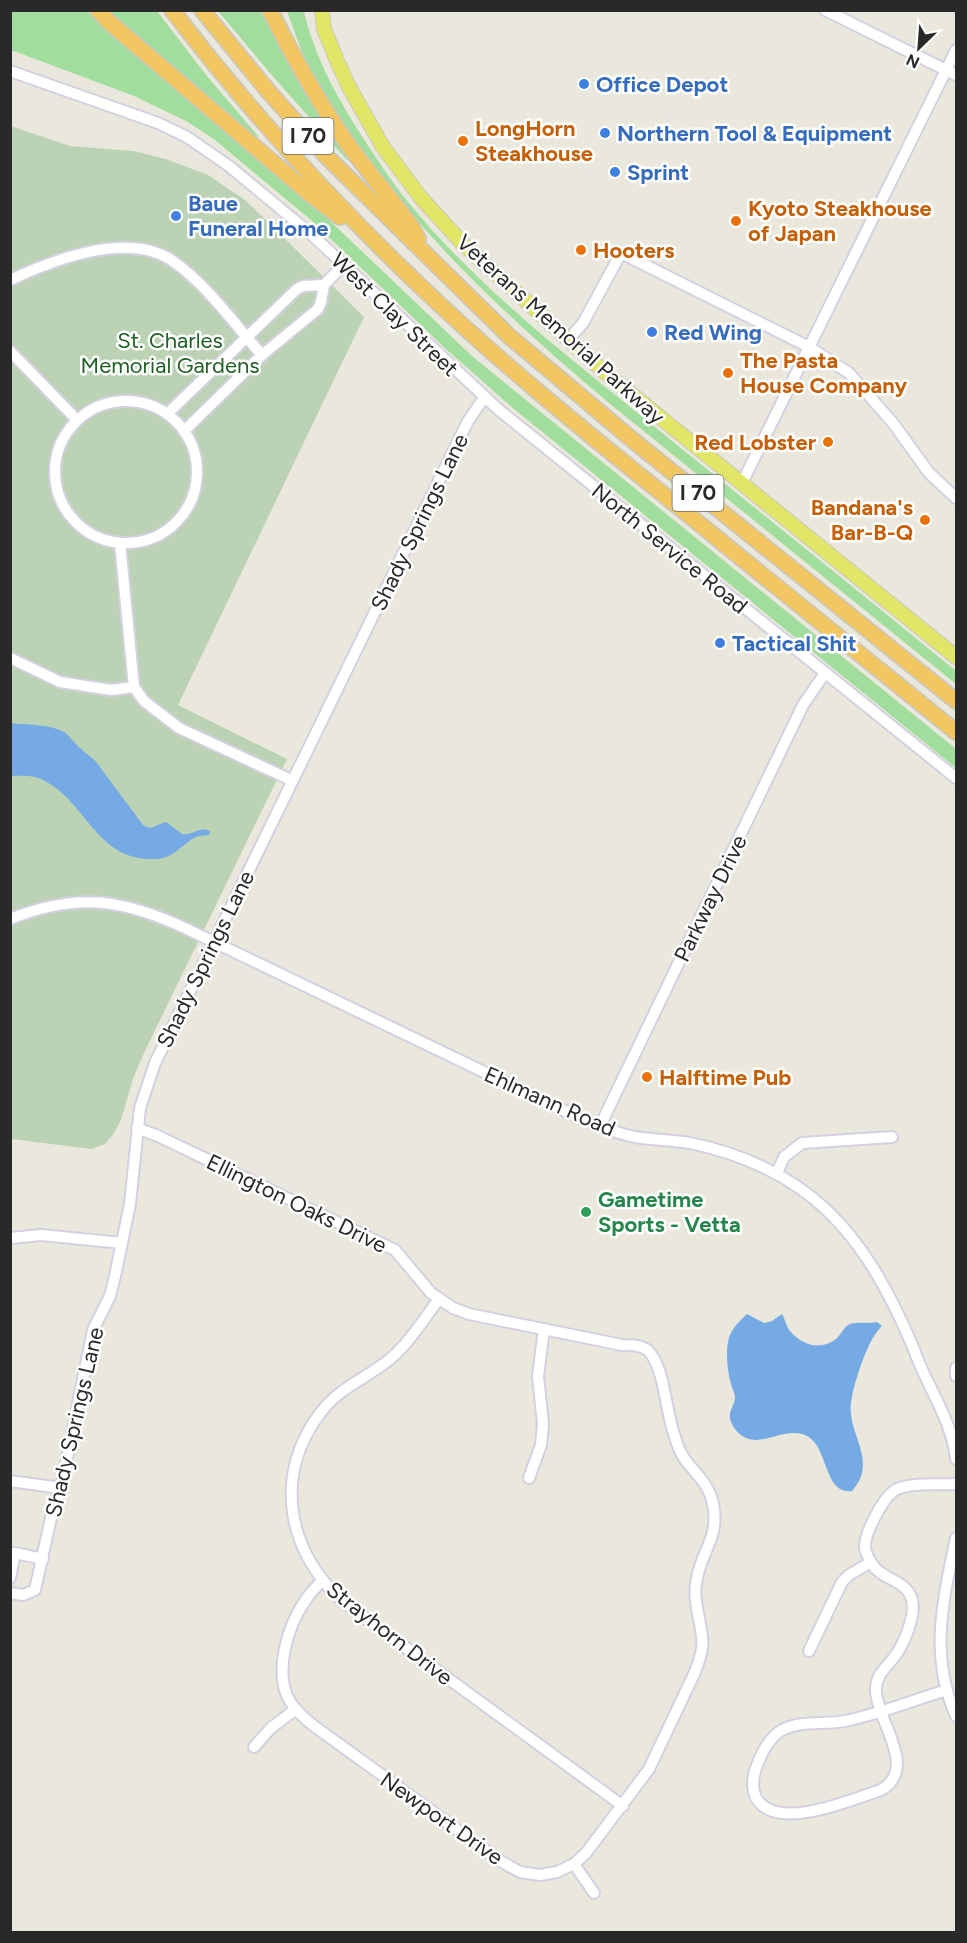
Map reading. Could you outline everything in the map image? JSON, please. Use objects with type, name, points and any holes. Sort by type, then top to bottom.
[{"type":"highway","points":[[98,10],[109,22],[311,195],[378,246]]},
{"type":"highway","name":"I 70","points":[[172,10],[250,107],[311,176],[378,246],[454,318],[538,393],[957,732]]},
{"type":"highway","name":"I 70","points":[[202,10],[268,91],[325,155],[510,337],[957,701]]},
{"type":"highway","points":[[270,10],[326,111],[350,147],[411,226],[424,253]]},
{"type":"main road","points":[[310,10],[324,29]]},
{"type":"main road","name":"Veterans Memorial Parkway","points":[[322,10],[324,29],[349,87],[383,147],[401,173],[464,245],[608,375],[957,657]]},
{"type":"street","points":[[825,10],[952,73]]},
{"type":"street","points":[[742,483],[809,347],[952,73],[957,50]]},
{"type":"street","name":"West Clay Street","points":[[10,71],[134,113],[187,137],[267,196],[344,264],[470,385]]},
{"type":"street","points":[[10,280],[36,268],[80,254],[110,248],[131,248],[160,254],[176,263],[195,280],[262,356]]},
{"type":"street","points":[[568,340],[583,323],[621,253],[809,347],[849,373],[893,423],[929,473],[957,498]]},
{"type":"street","points":[[184,430],[262,356],[318,309],[324,285],[344,264]]},
{"type":"street","points":[[167,414],[297,289],[303,286],[324,285]]},
{"type":"street","points":[[10,351],[77,420]]},
{"type":"street","name":"North Service Road","points":[[470,385],[957,778]]},
{"type":"street","name":"Shady Springs Lane","points":[[10,1593],[23,1595],[35,1590],[51,1518],[61,1488],[91,1339],[101,1311],[110,1296],[122,1243],[130,1204],[137,1128],[146,1084],[291,780],[468,421],[484,398]]},
{"type":"street","points":[[131,401],[150,405],[167,414],[184,430],[193,448],[197,468],[195,489],[188,507],[176,523],[159,535],[140,542],[120,543],[100,538],[82,528],[68,513],[58,495],[55,475],[57,454],[64,436],[77,420],[93,409],[112,402],[131,401]]},
{"type":"street","points":[[120,543],[134,687],[144,701],[179,728],[291,780]]},
{"type":"street","points":[[10,658],[60,682],[111,690],[134,687]]},
{"type":"street","name":"Parkway Drive","points":[[600,1126],[803,705],[825,673]]},
{"type":"street","name":"Ehlmann Road","points":[[10,919],[61,904],[110,903],[149,912],[600,1126],[635,1137],[687,1143],[725,1152],[777,1173],[830,1211],[876,1271],[942,1407],[957,1459]]},
{"type":"street","name":"Ellington Oaks Drive","points":[[137,1128],[395,1250],[431,1293],[453,1308],[469,1314],[643,1347],[650,1351]]},
{"type":"street","points":[[777,1173],[784,1157],[802,1143],[892,1137]]},
{"type":"street","points":[[10,1238],[41,1235],[122,1243]]},
{"type":"street","name":"Strayhorn Drive","points":[[439,1299],[391,1358],[335,1396],[310,1427],[294,1469],[291,1496],[292,1512],[302,1546],[322,1581],[346,1604],[623,1806]]},
{"type":"street","points":[[529,1478],[541,1446],[543,1424],[538,1376],[544,1329]]},
{"type":"street","name":"Newport Drive","points":[[322,1581],[307,1597],[284,1652],[282,1670],[284,1687],[296,1709],[314,1726],[502,1862],[520,1872],[540,1875],[557,1872],[574,1864],[586,1853],[650,1769],[698,1664],[703,1639],[696,1603],[696,1583],[712,1538],[715,1522],[714,1504],[709,1489],[684,1458],[674,1437],[658,1368],[650,1351]]},
{"type":"street","points":[[957,1368],[957,1376]]},
{"type":"street","points":[[10,1481],[61,1488]]},
{"type":"street","points":[[947,1690],[881,1711],[846,1721],[790,1726],[776,1734],[769,1741],[753,1779],[754,1793],[760,1804],[776,1812],[807,1812],[881,1790],[889,1786],[897,1776],[897,1756],[881,1711],[876,1688],[883,1668],[896,1655],[913,1615],[913,1607],[912,1600],[904,1587],[898,1581],[881,1573],[872,1562],[865,1548],[866,1538],[888,1496],[897,1489],[957,1484]]},
{"type":"street","points":[[957,1538],[939,1635],[942,1669],[957,1716]]},
{"type":"street","points":[[10,1578],[15,1553],[43,1559]]},
{"type":"street","points":[[809,1651],[842,1582],[849,1575],[872,1562]]},
{"type":"street","points":[[254,1746],[271,1728],[296,1709]]},
{"type":"street","points":[[574,1864],[594,1893]]},
{"type":"green space","points":[[10,11],[87,11],[107,32],[310,202],[473,357],[956,749],[956,768],[514,409],[446,349],[311,220],[215,140],[188,122],[134,96],[11,50]]},
{"type":"green space","points":[[110,11],[157,11],[206,75],[258,136],[254,140]]},
{"type":"green space","points":[[218,11],[260,11],[303,86],[349,159],[347,160]]},
{"type":"green space","points":[[287,11],[304,12],[313,42],[332,85],[390,179],[442,241],[473,273],[574,361],[956,671],[956,684],[609,403],[469,276],[406,207],[376,170],[320,89],[306,62]]},
{"type":"green space","name":"St. Charles Memorial Gardens","points":[[11,126],[70,146],[134,151],[166,159],[208,175],[245,200],[364,317],[178,705],[287,759],[143,1055],[121,1120],[105,1144],[91,1149],[11,1139]]},
{"type":"water","points":[[11,723],[50,727],[67,734],[96,762],[143,825],[150,828],[166,822],[182,834],[206,830],[210,831],[209,835],[196,837],[167,857],[156,859],[135,857],[118,850],[104,840],[55,787],[35,777],[11,776]]},
{"type":"water","points":[[747,1314],[764,1323],[782,1314],[795,1336],[812,1345],[830,1343],[846,1326],[851,1324],[877,1322],[882,1326],[868,1347],[852,1395],[851,1415],[860,1447],[863,1469],[860,1480],[852,1491],[843,1490],[837,1486],[816,1444],[810,1438],[794,1433],[752,1440],[741,1435],[732,1424],[730,1413],[735,1397],[728,1372],[728,1342],[734,1328]]},
{"type":"place","name":"Office Depot","points":[[584,84]]},
{"type":"place","name":"Northern Tool & Equipment","points":[[605,133]]},
{"type":"place","name":"LongHorn Steakhouse","points":[[463,141]]},
{"type":"place","name":"Sprint","points":[[615,172]]},
{"type":"place","name":"Baue Funeral Home","points":[[176,216]]},
{"type":"place","name":"Kyoto Steakhouse of Japan","points":[[736,221]]},
{"type":"place","name":"Hooters","points":[[581,250]]},
{"type":"place","name":"Red Wing","points":[[652,332]]},
{"type":"place","name":"The Pasta House Company","points":[[728,373]]},
{"type":"place","name":"Red Lobster","points":[[828,442]]},
{"type":"place","name":"Bandana's Bar-B-Q","points":[[925,520]]},
{"type":"place","name":"Tactical Shit","points":[[720,643]]},
{"type":"place","name":"Halftime Pub","points":[[647,1077]]},
{"type":"place","name":"Gametime Sports - Vetta","points":[[586,1212]]}]
